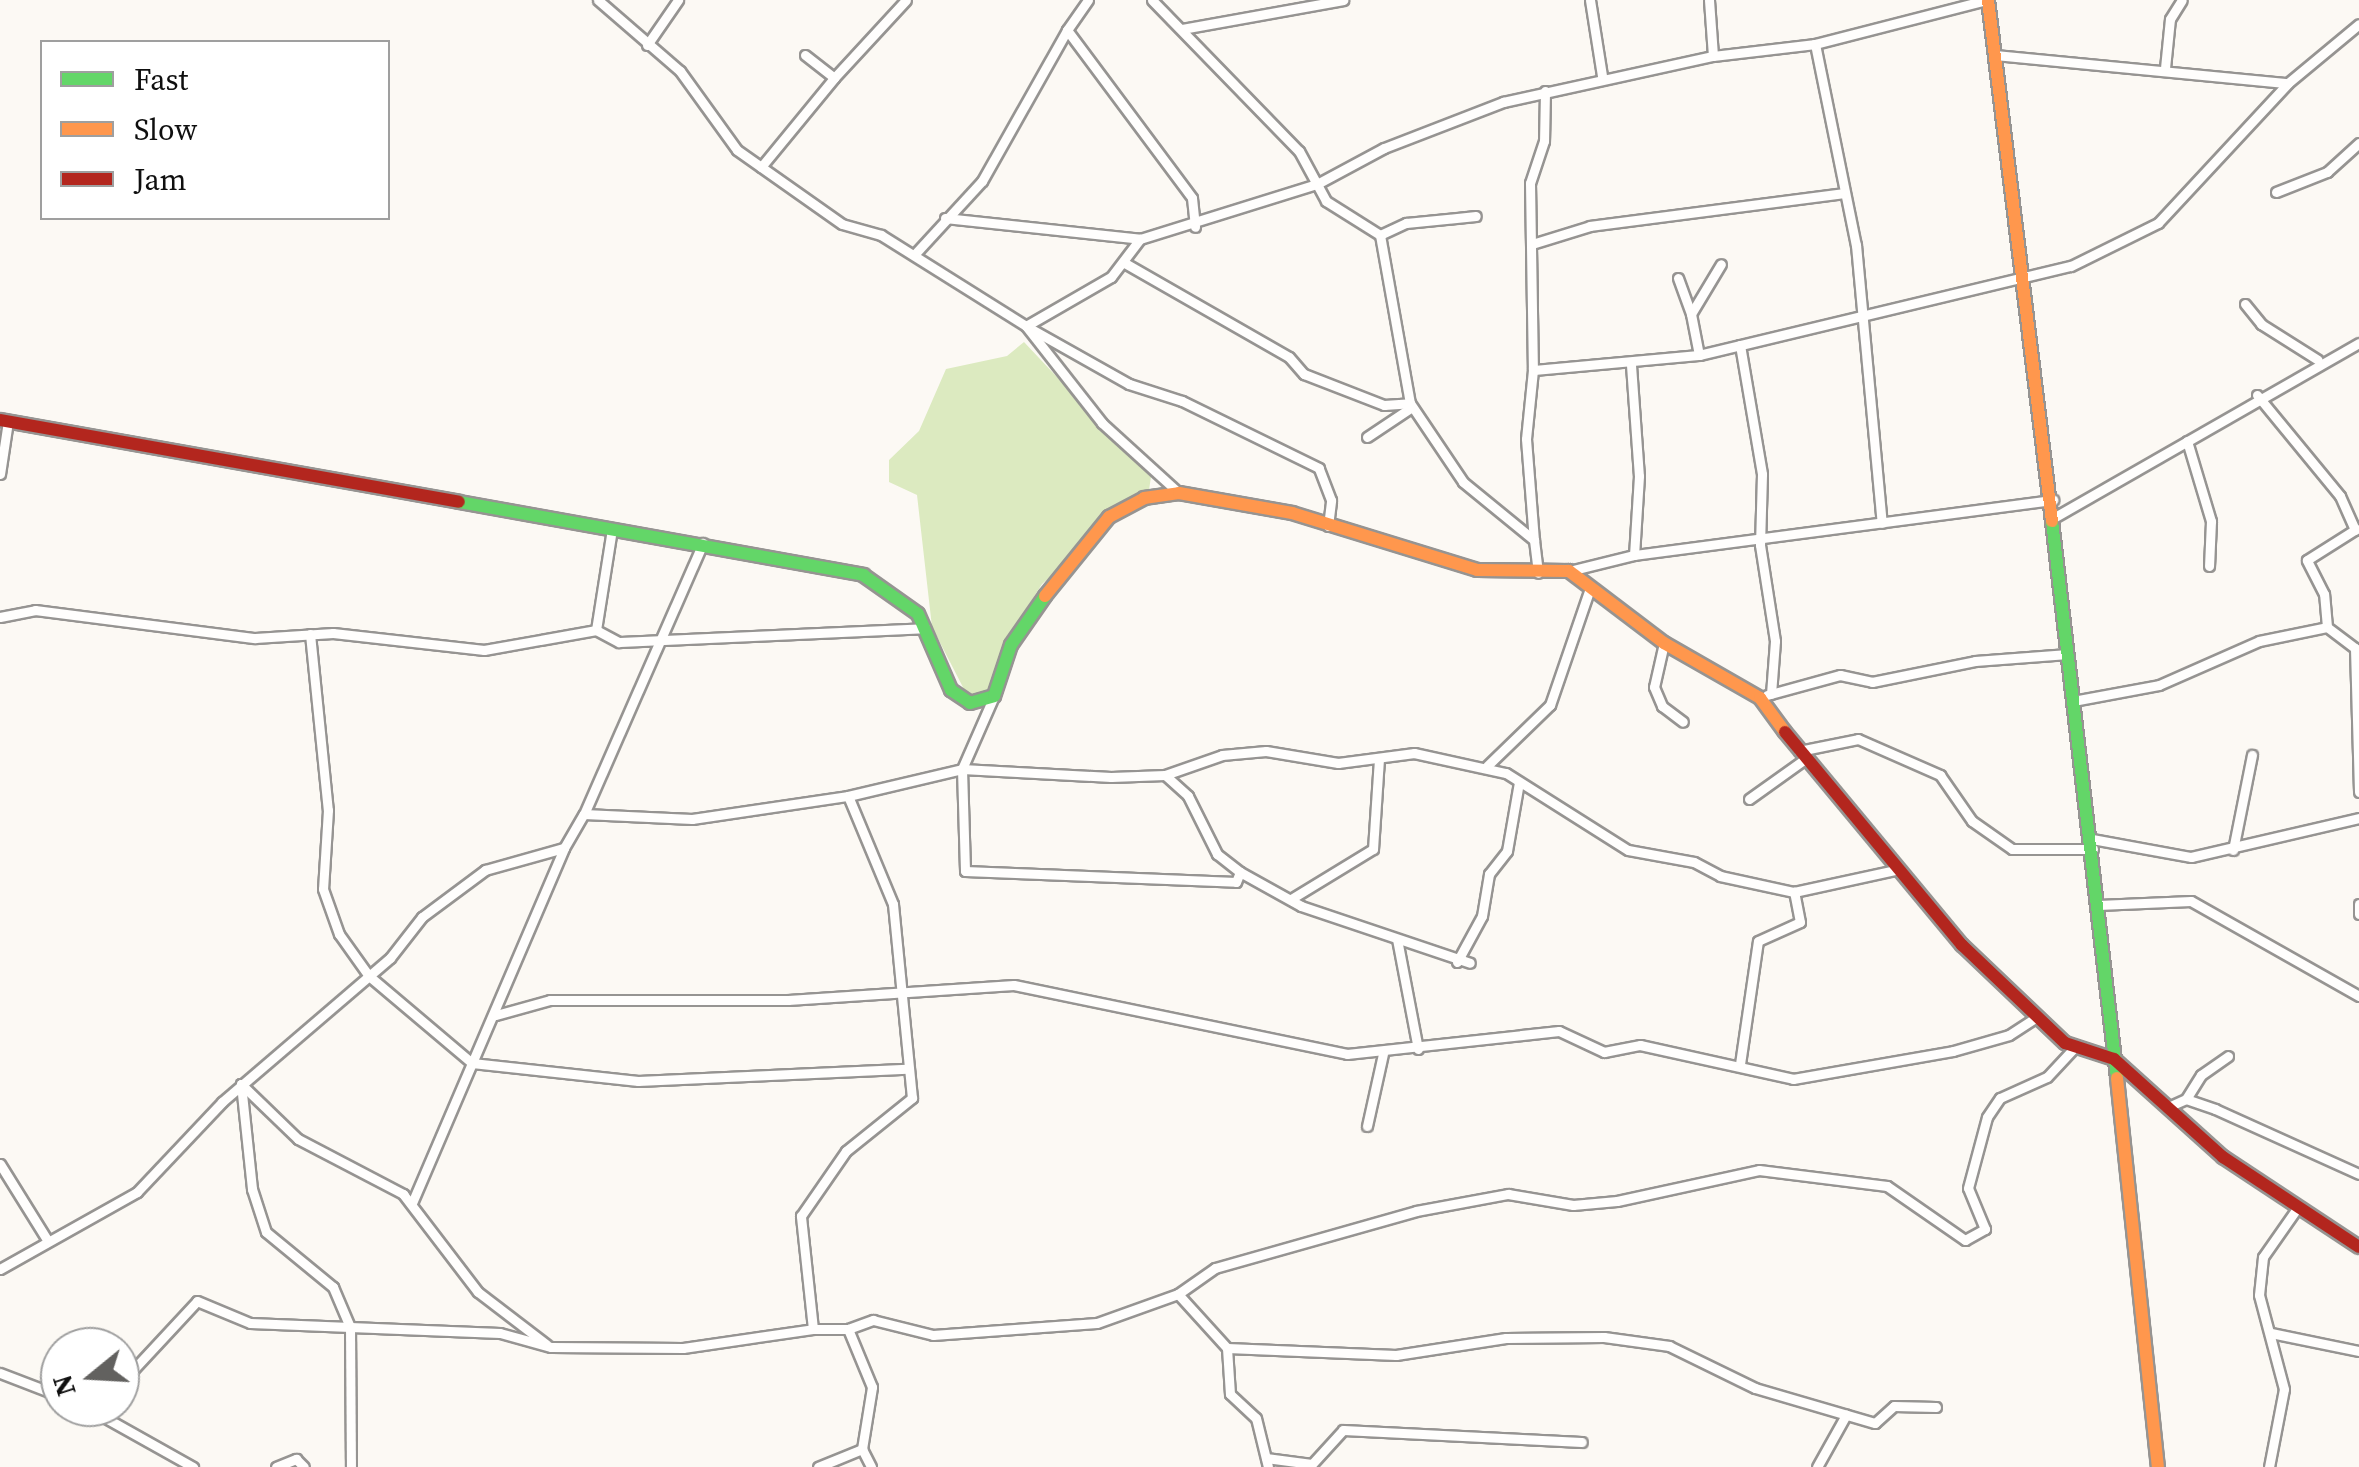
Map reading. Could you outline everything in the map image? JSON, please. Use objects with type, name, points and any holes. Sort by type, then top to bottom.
[{"type":"street","points":[[598,0],[647,44],[761,167],[842,224],[914,255],[1026,326],[1129,384],[1182,401],[1319,468],[1331,500],[1328,526]]},
{"type":"street","points":[[647,44],[678,0]]},
{"type":"street","points":[[761,167],[834,78],[906,0]]},
{"type":"street","points":[[914,255],[982,181],[1088,0]]},
{"type":"street","points":[[1152,0],[1300,151],[1326,201],[1380,235],[1411,405],[1463,482],[1534,540]]},
{"type":"street","points":[[1287,14],[1292,0]]},
{"type":"street","points":[[1182,29],[1287,14],[1343,0]]},
{"type":"street","points":[[1590,0],[1602,76]]},
{"type":"street","points":[[1709,0],[1713,56]]},
{"type":"street","points":[[945,218],[1140,239],[1195,227],[1317,184],[1384,148],[1544,91],[1713,56],[1816,44],[1987,0],[2055,516],[2158,1467]]},
{"type":"street","points":[[2165,68],[2170,19],[2182,0]]},
{"type":"street","points":[[1533,370],[1630,365],[1699,354],[1866,320],[2026,280],[2158,223],[2288,83],[2359,24]]},
{"type":"street","points":[[1068,30],[1192,198],[1195,227]]},
{"type":"street","points":[[1816,44],[1866,320],[1882,523]]},
{"type":"street","points":[[805,55],[834,78]]},
{"type":"street","points":[[1996,55],[2165,68],[2288,83]]},
{"type":"street","points":[[1538,573],[1526,439],[1533,370],[1530,184],[1544,141],[1544,91]]},
{"type":"street","points":[[2276,192],[2328,172],[2359,143]]},
{"type":"street","points":[[1532,244],[1590,226],[1844,193]]},
{"type":"street","points":[[1380,235],[1406,224],[1476,216]]},
{"type":"street","points":[[1026,326],[1111,278],[1140,239]]},
{"type":"street","points":[[1123,262],[1289,357],[1304,374],[1384,405],[1411,405]]},
{"type":"street","points":[[1691,314],[1721,264]]},
{"type":"street","points":[[1678,278],[1699,354]]},
{"type":"street","points":[[2245,304],[2260,324],[2318,360]]},
{"type":"street","points":[[1026,326],[1102,423],[1179,493]]},
{"type":"street","points":[[2055,516],[2318,360],[2359,343]]},
{"type":"street","points":[[1740,345],[1762,474],[1760,544],[1775,641],[1765,696]]},
{"type":"street","points":[[1630,365],[1639,476],[1634,555]]},
{"type":"street","points":[[2257,395],[2324,474],[2357,529],[2306,560],[2324,594],[2327,627]]},
{"type":"street","points":[[1366,438],[1411,405]]},
{"type":"street","points":[[0,474],[4,421],[704,542],[863,575],[894,591],[926,628],[958,699],[994,696]]},
{"type":"street","points":[[2187,441],[2211,521],[2209,566]]},
{"type":"street","points":[[1240,872],[1236,882],[965,871],[962,769],[1011,645],[1072,556],[1109,518],[1144,498],[1179,493],[1328,526],[1477,570],[1538,573],[1568,572],[1634,555],[1760,544],[2052,500]]},
{"type":"street","points":[[596,630],[612,526]]},
{"type":"street","points":[[412,1203],[496,1015],[564,848],[584,814],[628,700],[662,642],[704,542]]},
{"type":"street","points":[[1568,572],[1664,643],[1765,696],[1802,755],[1895,870],[2037,1017],[2074,1048],[2114,1059],[2223,1157],[2359,1247]]},
{"type":"street","points":[[1487,766],[1550,705],[1590,588]]},
{"type":"street","points":[[0,617],[35,610],[256,638],[310,634],[484,650],[596,630],[620,642],[662,642],[926,628]]},
{"type":"street","points":[[2073,700],[2159,685],[2259,641],[2327,627],[2356,648],[2359,792]]},
{"type":"street","points":[[310,634],[328,810],[324,889],[338,934],[369,976],[472,1064],[638,1082],[907,1069]]},
{"type":"street","points":[[1664,643],[1654,687],[1662,706],[1683,722]]},
{"type":"street","points":[[1765,696],[1840,675],[1872,682],[1975,661],[2068,654]]},
{"type":"street","points":[[1749,799],[1802,755],[1858,740],[1940,775],[1972,822],[2012,849],[2093,844],[2191,858],[2359,818]]},
{"type":"street","points":[[584,814],[692,819],[848,796],[962,769],[1165,775],[1222,755],[1266,751],[1306,762],[1414,752],[1487,766],[1628,850],[1794,892],[1895,870]]},
{"type":"street","points":[[2233,850],[2252,754]]},
{"type":"street","points":[[1291,900],[1372,849],[1379,758]]},
{"type":"street","points":[[1165,775],[1188,796],[1217,854],[1240,872],[1291,900],[1398,939],[1420,940],[1457,962],[1470,964]]},
{"type":"street","points":[[1457,962],[1482,916],[1489,874],[1506,852],[1519,782]]},
{"type":"street","points":[[813,1329],[802,1216],[846,1151],[912,1098],[893,904],[848,796]]},
{"type":"street","points":[[0,1269],[137,1192],[241,1084],[369,976],[422,917],[485,870],[564,848]]},
{"type":"street","points":[[1740,1064],[1758,941],[1800,922],[1794,892]]},
{"type":"street","points":[[2098,905],[2191,901],[2359,996]]},
{"type":"street","points":[[2359,904],[2359,914]]},
{"type":"street","points":[[1398,939],[1418,1049]]},
{"type":"street","points":[[496,1015],[550,1000],[788,1000],[1014,985],[1347,1054],[1384,1054],[1559,1031],[1604,1052],[1640,1045],[1740,1064],[1793,1079],[1839,1074],[2009,1036],[2037,1017]]},
{"type":"street","points":[[140,1362],[197,1301],[250,1323],[500,1334],[551,1348],[683,1348],[813,1329],[848,1329],[873,1320],[933,1335],[1097,1324],[1178,1294],[1215,1268],[1416,1211],[1508,1194],[1574,1205],[1616,1200],[1759,1170],[1887,1186],[1964,1240],[1985,1229],[1968,1188],[1987,1117],[2000,1098],[2047,1077],[2074,1048]]},
{"type":"street","points":[[1366,1126],[1384,1054]]},
{"type":"street","points":[[2168,1107],[2186,1099],[2201,1075],[2228,1056]]},
{"type":"street","points":[[241,1084],[298,1139],[412,1203],[478,1292],[551,1348]]},
{"type":"street","points":[[241,1084],[246,1154],[266,1232],[334,1287],[350,1327],[350,1467]]},
{"type":"street","points":[[2186,1099],[2359,1174]]},
{"type":"street","points":[[0,1164],[48,1241]]},
{"type":"street","points":[[2270,1467],[2284,1389],[2258,1295],[2263,1257],[2298,1207]]},
{"type":"street","points":[[1178,1294],[1227,1348],[1230,1394],[1256,1418],[1267,1463],[1312,1464],[1342,1430],[1582,1442]]},
{"type":"street","points":[[848,1329],[872,1387],[862,1449],[871,1467]]},
{"type":"street","points":[[2271,1333],[2359,1351]]},
{"type":"street","points":[[1227,1348],[1396,1355],[1506,1338],[1604,1337],[1669,1346],[1755,1388],[1875,1422],[1894,1406],[1936,1408]]},
{"type":"street","points":[[0,1373],[40,1388]]},
{"type":"street","points":[[1816,1467],[1830,1452],[1846,1415]]},
{"type":"street","points":[[122,1427],[193,1467]]},
{"type":"street","points":[[818,1467],[862,1449]]},
{"type":"street","points":[[1830,1452],[1834,1467]]},
{"type":"street","points":[[276,1467],[296,1459],[304,1467]]},
{"type":"green space","points":[[1024,342],[1151,477],[1149,490],[1042,584],[1014,628],[992,689],[968,697],[932,627],[917,495],[889,482],[889,460],[919,431],[946,369],[1007,356]]},
{"type":"traffic: fast","points":[[459,502],[863,575],[918,614],[951,690],[970,703],[994,696],[1011,645],[1045,596]]},
{"type":"traffic: fast","points":[[2052,521],[2117,1078]]},
{"type":"traffic: slow","points":[[1988,0],[2052,521]]},
{"type":"traffic: slow","points":[[1045,596],[1109,517],[1144,498],[1179,493],[1292,513],[1477,570],[1569,571],[1664,643],[1760,698],[1785,732]]},
{"type":"traffic: slow","points":[[2117,1078],[2158,1467]]},
{"type":"traffic: jam","points":[[0,420],[459,502]]},
{"type":"traffic: jam","points":[[1785,732],[1962,945],[2065,1043],[2114,1059],[2223,1157],[2359,1247]]}]
